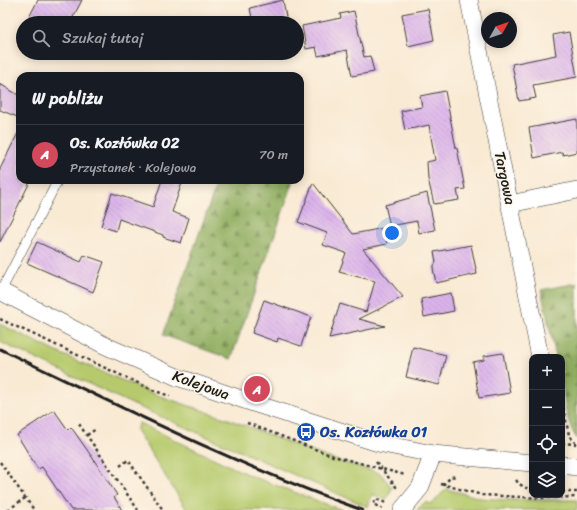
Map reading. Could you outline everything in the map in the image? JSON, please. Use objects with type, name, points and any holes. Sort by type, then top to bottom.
[{"type":"street","name":"Targowa","points":[[469,0],[539,354]]},
{"type":"street","points":[[510,204],[577,190]]},
{"type":"street","name":"Kolejowa","points":[[1,291],[106,346],[177,377],[253,403],[378,443],[433,454],[529,463]]},
{"type":"street","points":[[402,510],[416,494],[422,484],[433,454]]},
{"type":"street","points":[[565,465],[577,467]]},
{"type":"lane","points":[[1,291],[56,184]]},
{"type":"path","points":[[565,416],[569,435],[577,444]]},
{"type":"path","points":[[79,424],[138,510]]},
{"type":"path","points":[[87,435],[96,429]]},
{"type":"path","points":[[565,444],[577,444]]},
{"type":"path","points":[[120,466],[128,460],[163,510]]},
{"type":"path","points":[[0,462],[34,510]]},
{"type":"path","points":[[396,488],[431,498],[451,477],[461,474]]},
{"type":"path","points":[[512,475],[519,484],[529,490]]},
{"type":"path","points":[[565,492],[577,492]]},
{"type":"path","points":[[8,510],[25,498]]},
{"type":"green space","points":[[217,184],[293,184],[231,359],[163,335]]},
{"type":"green space","points":[[577,283],[577,439],[572,430],[565,405],[565,354],[555,354],[541,290]]},
{"type":"green space","points":[[0,324],[61,354],[154,394],[228,419],[332,459],[380,473],[392,488],[386,500],[372,494],[368,507],[134,405],[0,342]]},
{"type":"green space","points":[[139,423],[251,476],[342,510],[187,510],[136,430]]},
{"type":"green space","points":[[446,489],[481,498],[506,500],[577,500],[577,510],[417,510],[425,502],[432,504]]},
{"type":"building","points":[[38,0],[82,0],[74,16],[30,16]]},
{"type":"building","points":[[283,0],[286,16],[252,16],[250,8]]},
{"type":"building","points":[[428,9],[434,40],[408,46],[402,14]]},
{"type":"building","points":[[354,11],[364,57],[370,56],[374,72],[352,76],[347,50],[318,56],[316,47],[306,49],[304,26],[341,18],[340,14]]},
{"type":"building","points":[[569,32],[577,77],[533,85],[536,98],[519,101],[512,64],[556,55],[553,35]]},
{"type":"building","points":[[0,84],[16,94],[16,116],[0,110]]},
{"type":"building","points":[[445,91],[465,189],[457,190],[459,200],[434,204],[428,179],[427,162],[435,160],[429,125],[405,130],[401,111],[422,107],[420,96]]},
{"type":"building","points":[[577,119],[577,152],[563,155],[562,152],[534,158],[529,128]]},
{"type":"building","points":[[16,137],[16,184],[29,184],[0,242],[0,169]]},
{"type":"building","points":[[313,183],[353,234],[384,228],[387,244],[363,249],[403,297],[359,319],[385,326],[329,338],[340,304],[366,312],[375,281],[339,272],[346,253],[323,245],[327,233],[298,222]]},
{"type":"building","points":[[161,184],[182,184],[172,212],[189,218],[181,243],[119,219],[116,231],[101,226],[112,193],[153,207]]},
{"type":"building","points":[[427,193],[435,230],[419,233],[417,221],[390,226],[385,205]]},
{"type":"building","points":[[37,242],[81,262],[84,255],[104,262],[93,292],[27,263]]},
{"type":"building","points":[[471,245],[477,274],[436,283],[433,268],[436,262],[434,252]]},
{"type":"building","points":[[451,293],[454,311],[424,317],[421,299]]},
{"type":"building","points":[[264,300],[311,317],[301,346],[278,338],[277,342],[252,333]]},
{"type":"building","points":[[413,347],[446,355],[439,385],[406,377]]},
{"type":"building","points":[[503,353],[510,393],[479,398],[473,362],[484,360],[484,356]]},
{"type":"building","points":[[54,410],[68,430],[71,427],[92,457],[117,495],[114,497],[122,510],[71,510],[42,467],[38,469],[17,435]]},
{"type":"railway","points":[[0,349],[224,455],[316,493],[362,510]]},
{"type":"place","name":"Os. Kozłówka 02","points":[[257,389]]},
{"type":"place","name":"Os. Kozłówka 01","points":[[306,432]]}]
